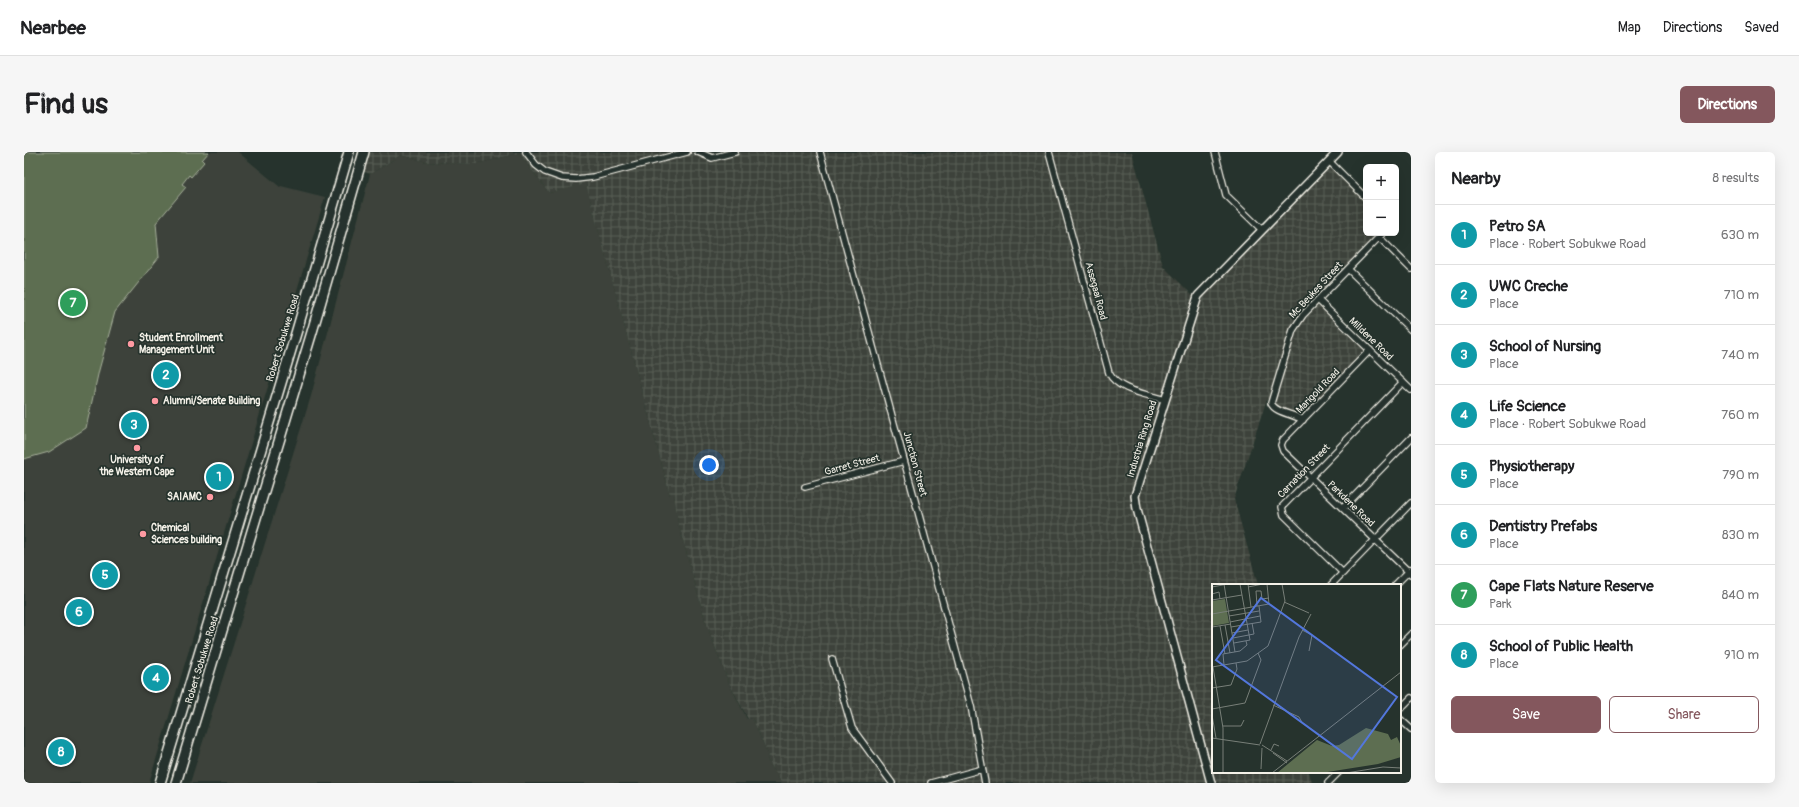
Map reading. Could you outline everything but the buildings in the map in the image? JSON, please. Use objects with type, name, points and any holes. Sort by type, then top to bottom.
[{"type":"main road","name":"Robert Sobukwe Road","points":[[160,783],[298,330],[349,152]]},
{"type":"main road","name":"Robert Sobukwe Road","points":[[176,783],[310,339],[364,152]]},
{"type":"street","points":[[526,152],[536,166],[545,172],[562,178],[576,180],[594,177],[687,152]]},
{"type":"street","points":[[698,152],[712,158],[735,152]]},
{"type":"street","name":"Junction Street","points":[[820,152],[974,716],[985,783]]},
{"type":"street","name":"Assegaai Road","points":[[1049,152],[1110,376],[1123,386],[1164,400]]},
{"type":"street","points":[[1215,152],[1226,195],[1262,230]]},
{"type":"street","name":"Industria Ring Road","points":[[1211,783],[1135,499],[1164,400],[1198,296],[1338,152]]},
{"type":"street","points":[[1329,161],[1363,195]]},
{"type":"street","name":"Mc Beukes Street","points":[[1303,420],[1297,416],[1274,408],[1271,401],[1296,323],[1380,236]]},
{"type":"street","points":[[1382,236],[1411,269]]},
{"type":"street","points":[[1348,269],[1411,330]]},
{"type":"street","name":"Milldene Road","points":[[1318,300],[1411,390]]},
{"type":"street","name":"Marigold Road","points":[[1281,445],[1283,440],[1370,350]]},
{"type":"street","name":"Carnation Street","points":[[1343,572],[1282,512],[1283,504],[1402,382]]},
{"type":"street","points":[[1343,508],[1411,438]]},
{"type":"street","name":"Parkdene Road","points":[[1281,445],[1283,451],[1410,572]]},
{"type":"street","name":"Garret Street","points":[[805,488],[904,461]]},
{"type":"street","points":[[1332,584],[1411,503]]},
{"type":"street","points":[[1396,584],[1410,572]]},
{"type":"street","points":[[1401,644],[1411,634]]},
{"type":"street","points":[[832,659],[851,724],[892,783]]},
{"type":"street","points":[[1401,708],[1411,698]]},
{"type":"street","points":[[1401,720],[1411,729]]},
{"type":"street","points":[[931,783],[982,769]]},
{"type":"street","points":[[1328,783],[1338,773]]},
{"type":"shaded area","name":"University of the Western Cape","points":[[24,152],[238,152],[280,187],[325,197],[149,783],[24,783]]},
{"type":"shaded area","points":[[365,152],[1132,152],[1163,266],[1196,299],[1328,161],[1363,196],[1363,236],[1380,236],[1318,299],[1371,350],[1303,420],[1275,409],[1271,400],[1267,399],[1234,499],[1258,584],[1212,584],[1212,773],[1309,773],[1312,783],[782,783],[767,759],[768,754],[752,718],[748,719],[729,683],[706,623],[678,522],[674,495],[670,495],[586,184],[549,193],[519,153],[476,164],[427,162],[401,155],[370,174],[360,170]]},
{"type":"shaded area","points":[[519,153],[549,193],[586,183],[670,495],[674,494],[678,522],[706,623],[729,683],[747,719],[752,718],[768,754],[767,759],[782,783],[190,783],[311,396],[370,174],[401,155],[427,162],[476,164]]},
{"type":"green space","points":[[24,152],[209,152],[202,160],[204,162],[191,177],[189,175],[182,184],[186,187],[156,223],[159,257],[115,312],[99,370],[86,428],[49,452],[24,459]]},
{"type":"place","name":"Cape Flats Nature Reserve","points":[[73,303]]},
{"type":"place","name":"Student Enrollment Management Unit","points":[[131,344]]},
{"type":"place","name":"UWC Creche","points":[[166,375]]},
{"type":"place","name":"Alumni/Senate Building","points":[[155,401]]},
{"type":"place","name":"School of Nursing","points":[[134,425]]},
{"type":"place","name":"University of the Western Cape","points":[[137,448]]},
{"type":"place","name":"Petro SA","points":[[219,477]]},
{"type":"place","name":"SAIAMC","points":[[210,497]]},
{"type":"place","name":"Chemical Sciences building","points":[[143,534]]},
{"type":"place","name":"Physiotherapy","points":[[105,575]]},
{"type":"place","name":"Dentistry Prefabs","points":[[79,612]]},
{"type":"place","name":"Life Science","points":[[156,678]]},
{"type":"place","name":"School of Public Health","points":[[61,752]]}]
